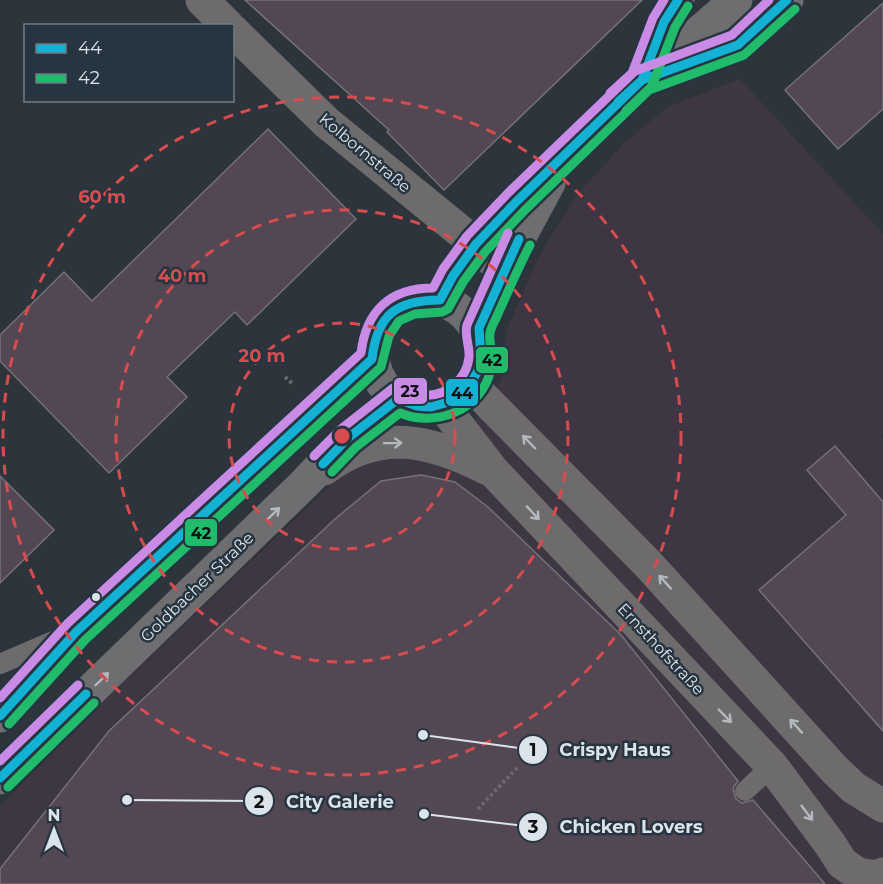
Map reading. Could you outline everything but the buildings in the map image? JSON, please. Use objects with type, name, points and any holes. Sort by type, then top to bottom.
[{"type":"main road","points":[[642,80],[664,22],[678,0]]},
{"type":"main road","points":[[440,300],[453,276],[476,244],[562,156],[642,80],[736,0]]},
{"type":"main road","points":[[642,80],[738,45],[787,0]]},
{"type":"main road","points":[[478,333],[502,270],[562,156]]},
{"type":"main road","points":[[423,299],[440,300],[463,312],[478,333],[481,360],[478,373],[471,385],[458,398],[442,406],[419,407],[398,399],[386,389],[376,374],[372,358],[373,341],[380,325],[391,312],[406,303],[423,299]]},
{"type":"main road","points":[[0,716],[76,632],[372,358]]},
{"type":"main road","name":"Goldbacher Straße","points":[[0,778],[304,484],[348,438],[398,399]]},
{"type":"street","points":[[202,0],[226,24]]},
{"type":"street","name":"Kolbornstraße","points":[[234,32],[326,123],[476,244],[502,270]]},
{"type":"street","points":[[471,385],[647,562],[835,770],[854,788],[883,806]]},
{"type":"street","name":"Ernsthofstraße","points":[[442,406],[493,471],[772,766],[842,863],[858,874],[877,877],[883,874]]},
{"type":"street","points":[[304,484],[339,458],[360,448],[387,443],[420,443],[443,449],[493,471]]},
{"type":"lane","points":[[0,663],[76,632]]},
{"type":"lane","points":[[745,791],[772,766]]},
{"type":"path","points":[[478,809],[517,768]]},
{"type":"shaded area","points":[[740,79],[883,234],[883,434],[881,436],[883,439],[883,884],[0,884],[0,807],[56,747],[336,480],[379,435],[433,434],[471,424],[493,399],[503,374],[506,332],[538,258],[575,197],[623,144],[667,107]]},
{"type":"transit line","name":"23","points":[[610,93],[632,73],[653,18],[664,0]]},
{"type":"transit line","name":"44","points":[[618,102],[642,80],[664,22],[678,0]]},
{"type":"transit line","name":"23","points":[[0,698],[68,623],[361,353],[368,325],[383,305],[404,292],[433,288],[443,269],[467,236],[508,193],[635,71],[732,35],[769,0]]},
{"type":"transit line","name":"44","points":[[0,716],[76,632],[372,359],[379,331],[391,313],[412,303],[440,300],[453,276],[476,244],[642,80],[738,45],[787,0]]},
{"type":"transit line","name":"42","points":[[626,111],[652,86],[675,27],[688,6]]},
{"type":"transit line","name":"42","points":[[9,724],[85,640],[381,367],[389,336],[399,321],[415,314],[442,312],[448,309],[463,282],[485,252],[649,90],[744,55],[795,9]]},
{"type":"transit line","name":"23","points":[[314,456],[341,429],[393,388],[432,395],[447,390],[460,379],[469,357],[467,325],[508,233]]},
{"type":"transit line","name":"44","points":[[323,464],[348,438],[398,399],[417,406],[431,407],[452,401],[468,388],[479,369],[481,358],[479,328],[519,239]]},
{"type":"transit line","name":"42","points":[[332,472],[356,447],[400,413],[414,417],[442,416],[456,412],[478,395],[491,369],[491,329],[530,245]]},
{"type":"transit line","name":"23","points":[[0,761],[78,685]]},
{"type":"transit line","name":"44","points":[[0,778],[86,694]]},
{"type":"transit line","name":"42","points":[[8,787],[94,703]]},
{"type":"place","name":"Crispy Haus","points":[[423,735]]},
{"type":"place","name":"City Galerie","points":[[127,800]]},
{"type":"place","name":"Chicken Lovers","points":[[424,814]]}]
